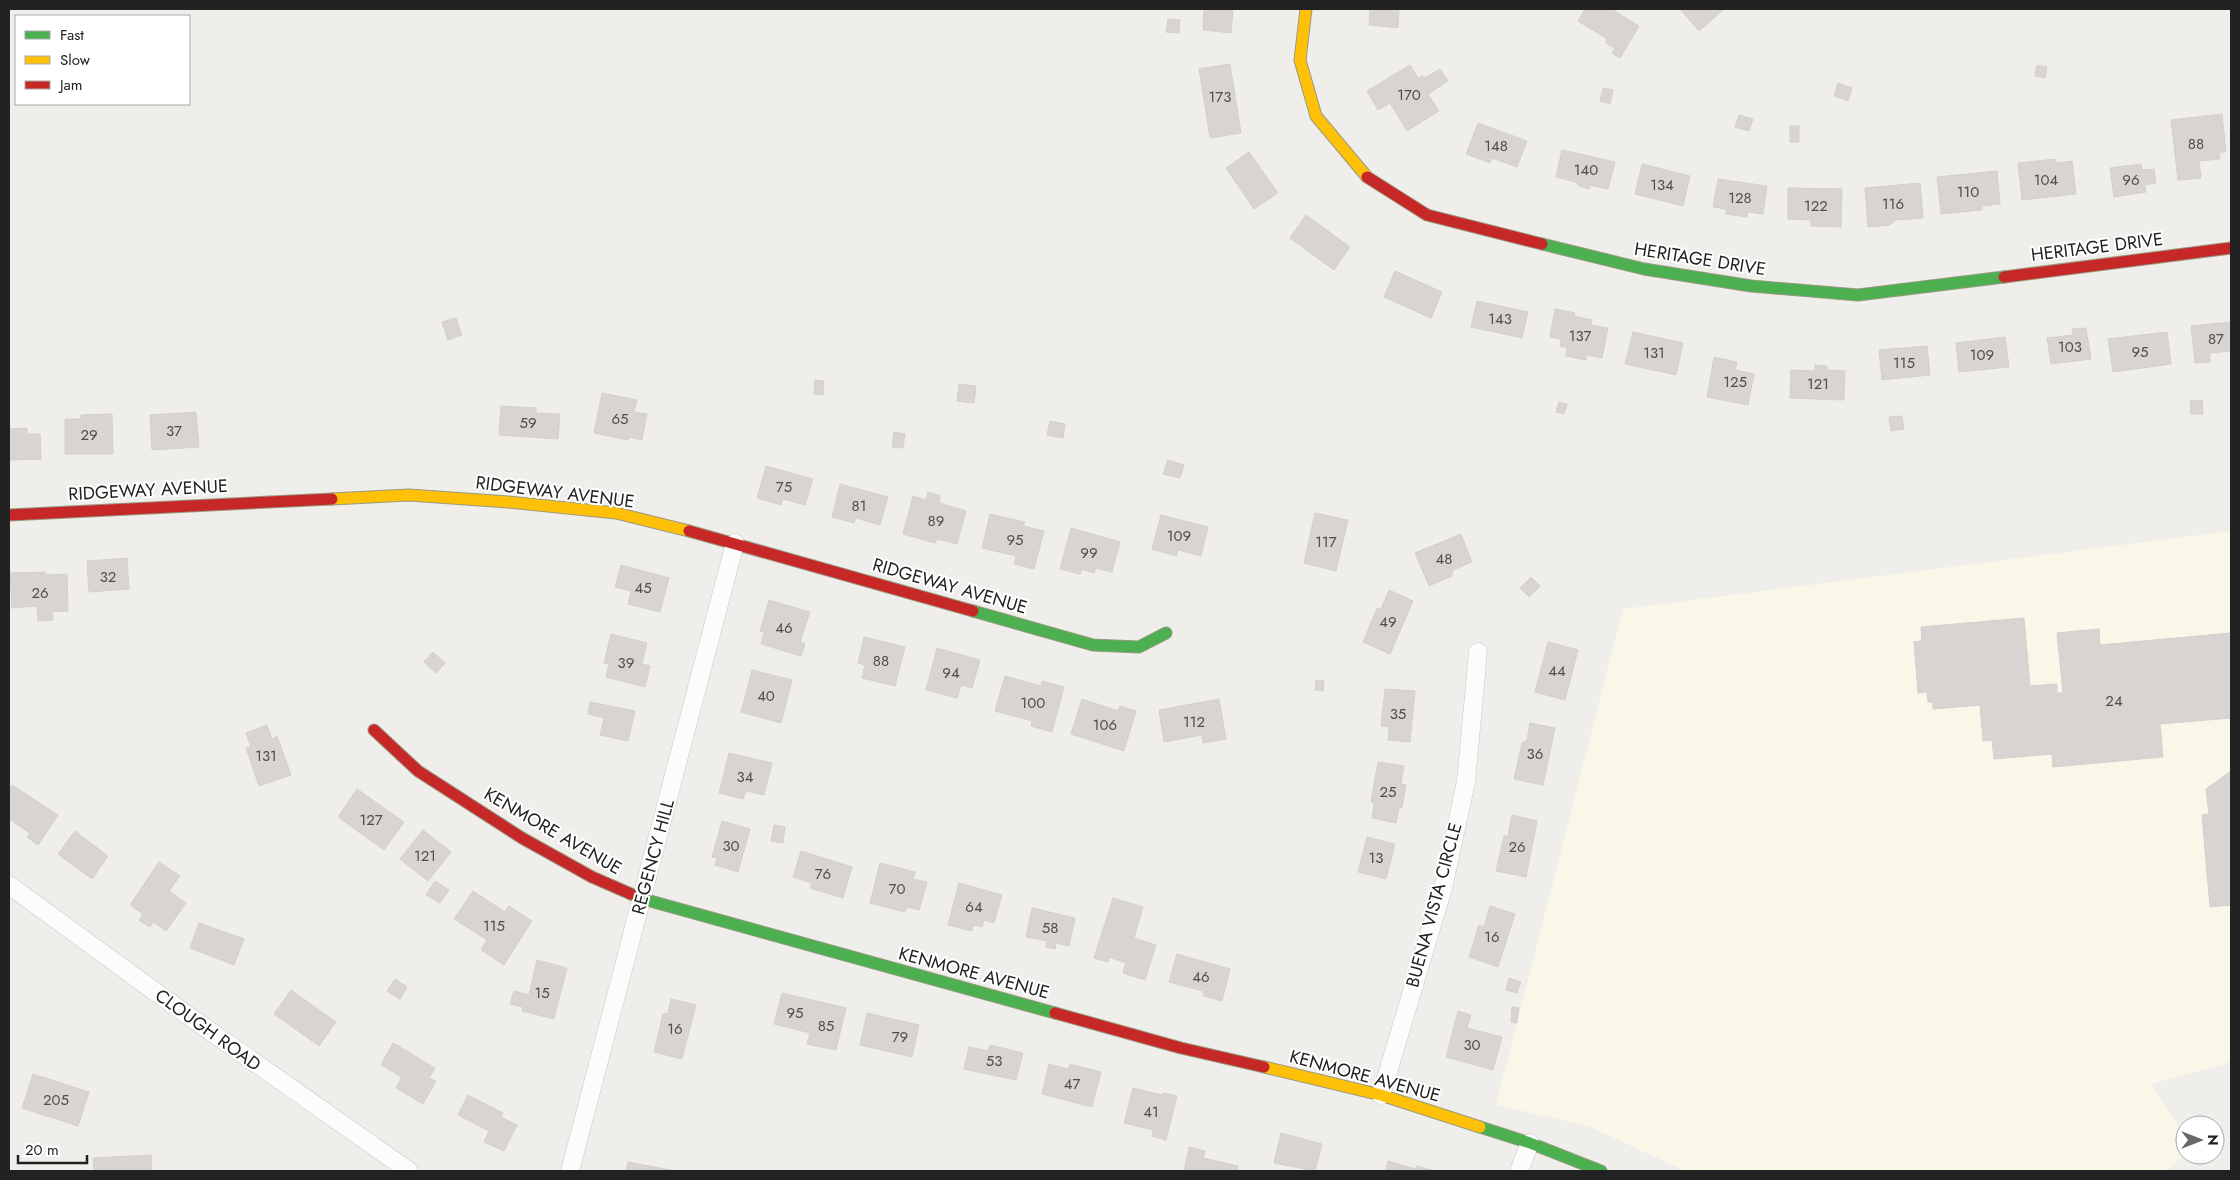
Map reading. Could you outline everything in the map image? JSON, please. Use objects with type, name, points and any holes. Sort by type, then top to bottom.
[{"type":"street","name":"HERITAGE DRIVE","points":[[1306,9],[1300,60],[1316,116],[1364,175],[1427,215],[1644,269],[1751,286],[1858,295],[2231,248]]},
{"type":"street","name":"RIDGEWAY AVENUE","points":[[9,515],[410,495],[508,502],[616,513],[734,543],[1093,645],[1139,647],[1166,633]]},
{"type":"street","name":"REGENCY HILL","points":[[570,1171],[643,899],[734,543]]},
{"type":"street","name":"BUENA VISTA CIRCLE","points":[[1381,1095],[1443,888],[1460,811],[1466,782],[1478,652]]},
{"type":"street","name":"KENMORE AVENUE","points":[[374,730],[418,770],[522,838],[592,877],[643,899],[1181,1048],[1381,1095],[1530,1143],[1600,1171]]},
{"type":"street","name":"CLOUGH ROAD","points":[[9,885],[183,1012],[409,1171]]},
{"type":"street","points":[[1519,1171],[1530,1143]]},
{"type":"shaded area","points":[[2231,531],[2231,1062],[2151,1084],[2175,1121],[2175,1163],[2165,1171],[1686,1171],[1588,1126],[1496,1105],[1623,609]]},
{"type":"building","points":[[1204,9],[1233,9],[1231,33],[1203,30]]},
{"type":"building","points":[[1370,9],[1399,9],[1398,28],[1369,25]]},
{"type":"building","points":[[1585,9],[1611,9],[1639,26],[1620,58],[1612,53],[1615,48],[1606,43],[1606,38],[1578,21]]},
{"type":"building","points":[[1680,9],[1724,9],[1699,31]]},
{"type":"building","points":[[1168,19],[1180,20],[1179,33],[1166,32]]},
{"type":"building","points":[[1230,64],[1241,133],[1210,138],[1199,69]]},
{"type":"building","points":[[1410,65],[1418,78],[1422,76],[1425,78],[1440,69],[1448,81],[1428,94],[1439,111],[1407,131],[1390,103],[1378,110],[1367,91]]},
{"type":"building","points":[[2037,65],[2047,67],[2045,78],[2035,76]]},
{"type":"building","points":[[1838,83],[1852,88],[1848,101],[1834,96]]},
{"type":"building","points":[[1603,88],[1613,90],[1610,104],[1600,101]]},
{"type":"building","points":[[2222,114],[2226,152],[2219,152],[2220,159],[2199,161],[2201,178],[2178,180],[2171,120]]},
{"type":"building","points":[[1739,115],[1753,119],[1749,131],[1735,127]]},
{"type":"building","points":[[1478,123],[1527,141],[1517,167],[1492,158],[1490,163],[1466,154]]},
{"type":"building","points":[[1790,126],[1799,126],[1799,142],[1790,142]]},
{"type":"building","points":[[1562,150],[1615,162],[1608,189],[1590,185],[1589,189],[1579,186],[1576,182],[1556,177]]},
{"type":"building","points":[[1249,152],[1278,193],[1254,209],[1226,168]]},
{"type":"building","points":[[2056,159],[2056,163],[2072,161],[2076,194],[2022,200],[2018,163]]},
{"type":"building","points":[[1642,164],[1690,176],[1683,206],[1635,194]]},
{"type":"building","points":[[2141,164],[2142,170],[2154,169],[2156,183],[2145,185],[2146,192],[2114,197],[2110,168]]},
{"type":"building","points":[[1997,171],[2000,204],[1982,206],[1982,210],[1941,214],[1937,177]]},
{"type":"building","points":[[1718,179],[1767,186],[1763,214],[1748,212],[1747,217],[1726,214],[1726,209],[1713,207]]},
{"type":"building","points":[[1920,183],[1923,218],[1895,220],[1890,225],[1868,227],[1865,188]]},
{"type":"building","points":[[1788,188],[1842,189],[1841,227],[1811,226],[1811,220],[1788,219]]},
{"type":"building","points":[[1306,215],[1350,247],[1334,270],[1290,238]]},
{"type":"building","points":[[1395,271],[1442,292],[1431,318],[1384,297]]},
{"type":"building","points":[[1477,301],[1528,312],[1522,338],[1471,327]]},
{"type":"building","points":[[1555,309],[1575,313],[1574,316],[1592,320],[1591,325],[1608,328],[1602,358],[1586,355],[1586,360],[1566,356],[1567,348],[1560,346],[1561,339],[1550,337]]},
{"type":"building","points":[[456,318],[462,335],[448,340],[442,322]]},
{"type":"building","points":[[2231,322],[2231,351],[2210,353],[2210,362],[2195,363],[2191,326]]},
{"type":"building","points":[[2086,328],[2091,359],[2051,364],[2047,338],[2073,335],[2072,329]]},
{"type":"building","points":[[1633,332],[1683,343],[1676,375],[1625,364]]},
{"type":"building","points":[[2167,332],[2171,364],[2113,372],[2108,339]]},
{"type":"building","points":[[2005,337],[2009,367],[1959,372],[1956,343]]},
{"type":"building","points":[[1927,346],[1930,375],[1882,380],[1879,350]]},
{"type":"building","points":[[1714,357],[1737,362],[1735,370],[1754,374],[1748,405],[1707,397]]},
{"type":"building","points":[[1815,365],[1827,366],[1827,370],[1845,371],[1844,400],[1790,398],[1791,370],[1815,371]]},
{"type":"building","points":[[815,380],[824,381],[823,395],[814,394]]},
{"type":"building","points":[[959,384],[976,386],[974,403],[957,401]]},
{"type":"building","points":[[602,393],[637,400],[634,412],[647,414],[642,440],[629,437],[628,440],[594,433]]},
{"type":"building","points":[[2202,400],[2203,414],[2191,414],[2190,401]]},
{"type":"building","points":[[1559,402],[1567,404],[1564,414],[1556,412]]},
{"type":"building","points":[[501,406],[536,408],[536,413],[560,414],[558,439],[499,435]]},
{"type":"building","points":[[196,412],[199,447],[152,450],[150,415]]},
{"type":"building","points":[[112,414],[113,454],[65,454],[65,419],[81,419],[81,415]]},
{"type":"building","points":[[1902,416],[1904,429],[1891,431],[1889,417]]},
{"type":"building","points":[[1050,421],[1065,424],[1063,438],[1047,435]]},
{"type":"building","points":[[27,428],[27,434],[40,434],[41,459],[9,460],[9,429]]},
{"type":"building","points":[[894,432],[905,434],[903,448],[892,447]]},
{"type":"building","points":[[1168,460],[1184,465],[1180,478],[1163,474]]},
{"type":"building","points":[[766,466],[813,479],[805,505],[783,499],[781,505],[757,498]]},
{"type":"building","points":[[840,484],[888,497],[880,525],[856,518],[854,523],[832,517]]},
{"type":"building","points":[[928,492],[940,496],[939,503],[966,511],[957,544],[937,539],[935,543],[903,534],[913,496],[926,500]]},
{"type":"building","points":[[1315,513],[1348,520],[1336,571],[1304,563]]},
{"type":"building","points":[[990,514],[1025,522],[1023,526],[1044,531],[1034,569],[1014,564],[1016,556],[982,548]]},
{"type":"building","points":[[1161,515],[1208,527],[1201,556],[1178,550],[1176,556],[1152,549]]},
{"type":"building","points":[[1071,528],[1120,542],[1112,572],[1096,568],[1094,573],[1082,569],[1080,574],[1060,569]]},
{"type":"building","points":[[1461,534],[1472,562],[1453,570],[1452,576],[1429,586],[1415,553]]},
{"type":"building","points":[[127,558],[129,589],[89,592],[87,561]]},
{"type":"building","points":[[621,565],[669,578],[660,612],[628,604],[631,591],[615,587]]},
{"type":"building","points":[[45,572],[46,575],[67,574],[68,611],[52,612],[53,620],[38,621],[37,606],[12,608],[10,573]]},
{"type":"building","points":[[1531,577],[1540,586],[1529,597],[1520,588]]},
{"type":"building","points":[[1389,590],[1413,601],[1390,654],[1363,642],[1377,608],[1381,609]]},
{"type":"building","points":[[769,600],[810,612],[800,642],[805,644],[801,656],[761,644],[764,632],[760,631]]},
{"type":"building","points":[[2024,618],[2030,686],[2057,684],[2057,693],[2063,693],[2057,633],[2099,629],[2100,645],[2231,633],[2231,718],[2160,724],[2163,757],[2053,767],[2052,754],[1994,759],[1992,740],[1983,741],[1980,705],[1933,709],[1933,702],[1928,702],[1927,692],[1918,693],[1914,642],[1922,641],[1921,627]]},
{"type":"building","points":[[611,634],[647,643],[642,664],[650,666],[645,687],[606,677],[609,664],[604,663]]},
{"type":"building","points":[[864,637],[905,647],[895,686],[862,678],[865,665],[858,663]]},
{"type":"building","points":[[1548,642],[1578,650],[1565,700],[1535,692]]},
{"type":"building","points":[[937,648],[980,660],[972,688],[961,685],[957,698],[926,690]]},
{"type":"building","points":[[433,652],[445,663],[436,673],[424,662]]},
{"type":"building","points":[[752,670],[792,680],[781,723],[741,712]]},
{"type":"building","points":[[1005,676],[1041,686],[1042,681],[1064,687],[1052,732],[1031,726],[1032,721],[995,711]]},
{"type":"building","points":[[1316,680],[1324,681],[1323,691],[1315,690]]},
{"type":"building","points":[[1385,689],[1415,691],[1410,742],[1388,740],[1389,727],[1381,726]]},
{"type":"building","points":[[1082,699],[1118,711],[1120,706],[1136,711],[1124,751],[1071,734]]},
{"type":"building","points":[[1219,699],[1226,739],[1203,743],[1202,735],[1164,742],[1159,710]]},
{"type":"building","points":[[590,702],[635,711],[628,741],[600,735],[604,718],[588,714]]},
{"type":"building","points":[[1530,723],[1555,728],[1543,785],[1514,779],[1522,743],[1527,740]]},
{"type":"building","points":[[267,725],[272,739],[277,736],[291,775],[259,786],[246,748],[251,747],[246,733]]},
{"type":"building","points":[[729,753],[772,763],[764,795],[746,791],[743,799],[719,793]]},
{"type":"building","points":[[1378,762],[1404,766],[1401,784],[1406,785],[1402,807],[1399,808],[1396,823],[1372,818],[1374,804],[1371,801]]},
{"type":"building","points":[[2231,771],[2231,905],[2210,907],[2202,815],[2209,814],[2206,789]]},
{"type":"building","points":[[12,785],[58,815],[38,845],[27,837],[30,833],[9,819],[9,791]]},
{"type":"building","points":[[357,789],[404,822],[384,850],[338,817]]},
{"type":"building","points":[[1512,815],[1537,821],[1526,877],[1496,871],[1504,836],[1508,836]]},
{"type":"building","points":[[722,821],[750,829],[738,872],[715,865],[717,858],[712,857]]},
{"type":"building","points":[[774,825],[785,827],[783,843],[771,841]]},
{"type":"building","points":[[423,830],[451,852],[428,881],[400,859]]},
{"type":"building","points":[[75,831],[108,856],[92,879],[58,854]]},
{"type":"building","points":[[1367,837],[1395,844],[1386,879],[1358,872]]},
{"type":"building","points":[[801,851],[852,867],[843,898],[810,888],[812,883],[793,877]]},
{"type":"building","points":[[159,862],[180,876],[169,891],[186,903],[166,931],[153,922],[150,927],[139,920],[143,914],[130,905]]},
{"type":"building","points":[[880,863],[915,872],[913,879],[927,882],[919,910],[907,907],[905,912],[870,903]]},
{"type":"building","points":[[435,881],[449,890],[440,903],[426,895]]},
{"type":"building","points":[[959,883],[1002,895],[994,923],[984,920],[982,927],[973,925],[972,931],[948,925]]},
{"type":"building","points":[[473,891],[505,912],[509,906],[532,921],[504,965],[481,950],[487,940],[454,919]]},
{"type":"building","points":[[1113,898],[1143,907],[1134,938],[1156,945],[1145,980],[1123,973],[1126,963],[1109,957],[1108,962],[1094,958]]},
{"type":"building","points":[[1490,906],[1515,914],[1498,967],[1469,957],[1479,925],[1484,927]]},
{"type":"building","points":[[1032,908],[1075,918],[1069,946],[1056,943],[1055,949],[1046,947],[1047,941],[1026,937]]},
{"type":"building","points":[[199,923],[244,939],[234,965],[190,948]]},
{"type":"building","points":[[1177,954],[1230,969],[1222,1001],[1204,996],[1203,991],[1169,982]]},
{"type":"building","points":[[537,960],[567,968],[554,1019],[522,1011],[523,1007],[510,1004],[514,991],[529,995]]},
{"type":"building","points":[[1509,978],[1521,982],[1517,993],[1506,990]]},
{"type":"building","points":[[395,979],[407,987],[400,999],[387,991]]},
{"type":"building","points":[[291,990],[336,1022],[319,1046],[274,1014]]},
{"type":"building","points":[[782,993],[846,1008],[836,1050],[807,1044],[810,1033],[774,1024]]},
{"type":"building","points":[[671,999],[696,1005],[682,1059],[654,1052],[663,1014],[668,1013]]},
{"type":"building","points":[[1512,1007],[1519,1008],[1517,1023],[1511,1022]]},
{"type":"building","points":[[1458,1011],[1471,1015],[1467,1028],[1502,1037],[1493,1070],[1446,1057]]},
{"type":"building","points":[[867,1013],[919,1025],[912,1057],[860,1045]]},
{"type":"building","points":[[393,1043],[435,1068],[429,1078],[436,1081],[423,1104],[396,1088],[402,1077],[381,1065]]},
{"type":"building","points":[[990,1045],[1023,1053],[1016,1080],[964,1069],[969,1047],[988,1051]]},
{"type":"building","points":[[1049,1064],[1068,1069],[1070,1064],[1101,1072],[1092,1107],[1042,1094]]},
{"type":"building","points":[[33,1074],[89,1092],[78,1126],[22,1108]]},
{"type":"building","points":[[1133,1088],[1162,1095],[1163,1093],[1177,1096],[1166,1140],[1152,1136],[1153,1130],[1124,1123]]},
{"type":"building","points":[[468,1095],[503,1113],[501,1117],[517,1125],[504,1151],[484,1142],[489,1131],[458,1115]]},
{"type":"building","points":[[1281,1133],[1322,1144],[1315,1171],[1274,1163]]},
{"type":"building","points":[[1189,1147],[1205,1151],[1203,1158],[1238,1166],[1237,1171],[1184,1171]]},
{"type":"building","points":[[151,1155],[152,1171],[94,1171],[93,1158]]},
{"type":"building","points":[[1388,1161],[1415,1169],[1417,1166],[1435,1171],[1385,1171]]},
{"type":"building","points":[[628,1162],[676,1171],[626,1171]]},
{"type":"traffic: fast","points":[[1542,244],[1644,269],[1751,286],[1858,295],[2004,277]]},
{"type":"traffic: fast","points":[[973,611],[1093,645],[1139,647],[1166,633]]},
{"type":"traffic: fast","points":[[631,894],[643,899],[1055,1013]]},
{"type":"traffic: fast","points":[[1480,1127],[1530,1143],[1601,1171]]},
{"type":"traffic: slow","points":[[1306,9],[1300,60],[1316,116],[1367,177]]},
{"type":"traffic: slow","points":[[332,499],[409,495],[508,502],[616,513],[689,531]]},
{"type":"traffic: slow","points":[[1264,1067],[1381,1095],[1480,1127]]},
{"type":"traffic: jam","points":[[1367,177],[1427,215],[1542,244]]},
{"type":"traffic: jam","points":[[2004,277],[2231,248]]},
{"type":"traffic: jam","points":[[9,515],[332,499]]},
{"type":"traffic: jam","points":[[689,531],[973,611]]},
{"type":"traffic: jam","points":[[374,730],[418,771],[522,838],[592,877],[631,894]]},
{"type":"traffic: jam","points":[[1055,1013],[1181,1048],[1264,1067]]}]
